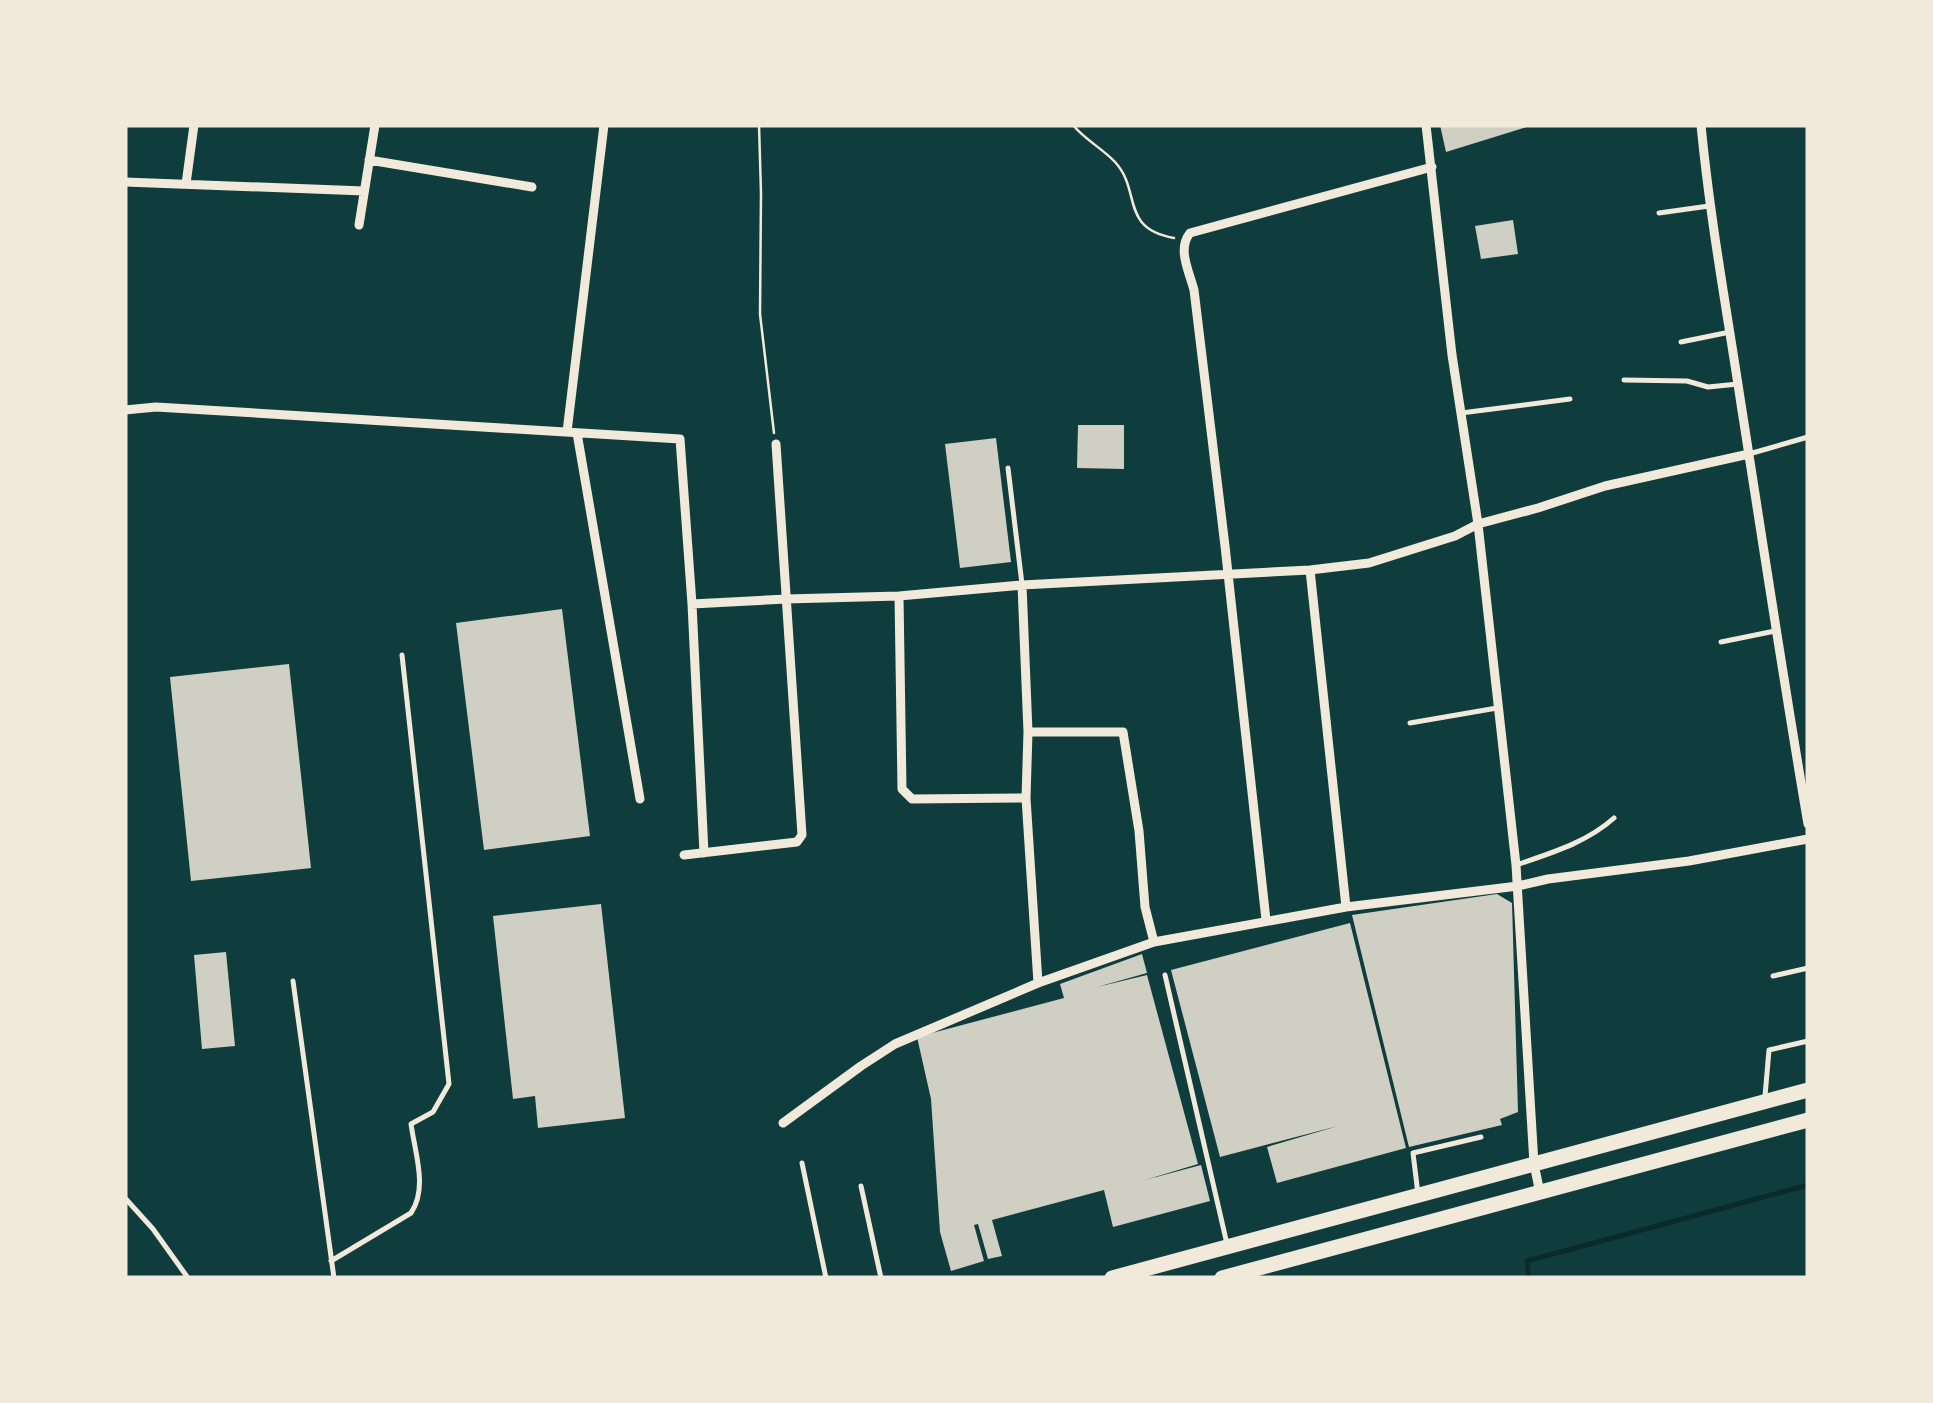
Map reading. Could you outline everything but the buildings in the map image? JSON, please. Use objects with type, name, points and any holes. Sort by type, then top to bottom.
[{"type":"main road","points":[[1112,1278],[1808,1090]]},
{"type":"main road","points":[[1222,1278],[1808,1120]]},
{"type":"street","points":[[186,184],[194,125]]},
{"type":"street","points":[[358,225],[375,125]]},
{"type":"street","points":[[604,125],[572,432],[640,799]]},
{"type":"street","points":[[1426,125],[1452,355],[1478,524],[1516,865],[1534,1164],[1540,1193]]},
{"type":"street","points":[[1701,125],[1709,206],[1808,824]]},
{"type":"street","points":[[369,160],[532,187]]},
{"type":"street","points":[[1266,920],[1228,573],[1194,290],[1183,250],[1185,240],[1190,233],[1432,167]]},
{"type":"street","points":[[125,182],[364,190]]},
{"type":"street","points":[[125,410],[156,407],[680,440],[704,853]]},
{"type":"street","points":[[684,854],[797,842],[802,835],[776,444]]},
{"type":"street","points":[[692,604],[900,596],[1022,584],[1310,570],[1370,562],[1605,486],[1749,454]]},
{"type":"street","points":[[1310,570],[1346,907]]},
{"type":"street","points":[[1022,584],[1028,732],[1026,798],[1038,984]]},
{"type":"street","points":[[900,596],[902,788],[912,798],[1026,798]]},
{"type":"street","points":[[1028,732],[1123,732],[1154,942]]},
{"type":"street","points":[[783,1123],[895,1044],[1038,984],[1154,942],[1346,907],[1518,886],[1808,839]]},
{"type":"lane","points":[[1658,213],[1709,206]]},
{"type":"lane","points":[[1681,342],[1730,332]]},
{"type":"lane","points":[[1624,380],[1687,380],[1708,387],[1738,384]]},
{"type":"lane","points":[[1461,413],[1570,399]]},
{"type":"lane","points":[[1749,454],[1808,437]]},
{"type":"lane","points":[[1008,468],[1022,584]]},
{"type":"lane","points":[[1721,642],[1775,631]]},
{"type":"lane","points":[[331,1261],[411,1213],[418,1203],[420,1185],[411,1124],[433,1112],[449,1084],[402,655]]},
{"type":"lane","points":[[1410,723],[1497,708]]},
{"type":"lane","points":[[1516,865],[1568,847],[1614,818]]},
{"type":"lane","points":[[1773,976],[1808,968]]},
{"type":"lane","points":[[1165,975],[1228,1247]]},
{"type":"lane","points":[[293,980],[334,1278]]},
{"type":"lane","points":[[1764,1102],[1768,1050],[1808,1042]]},
{"type":"lane","points":[[1418,1196],[1414,1152],[1482,1136]]},
{"type":"lane","points":[[802,1163],[826,1278]]},
{"type":"lane","points":[[861,1186],[881,1278]]},
{"type":"lane","points":[[125,1198],[153,1228],[188,1278]]},
{"type":"path","points":[[759,125],[760,314],[776,444]]},
{"type":"path","points":[[1073,125],[1126,176],[1133,210],[1146,227],[1166,237],[1185,240]]},
{"type":"waterway","points":[[1529,1278],[1527,1261],[1808,1185]]}]
